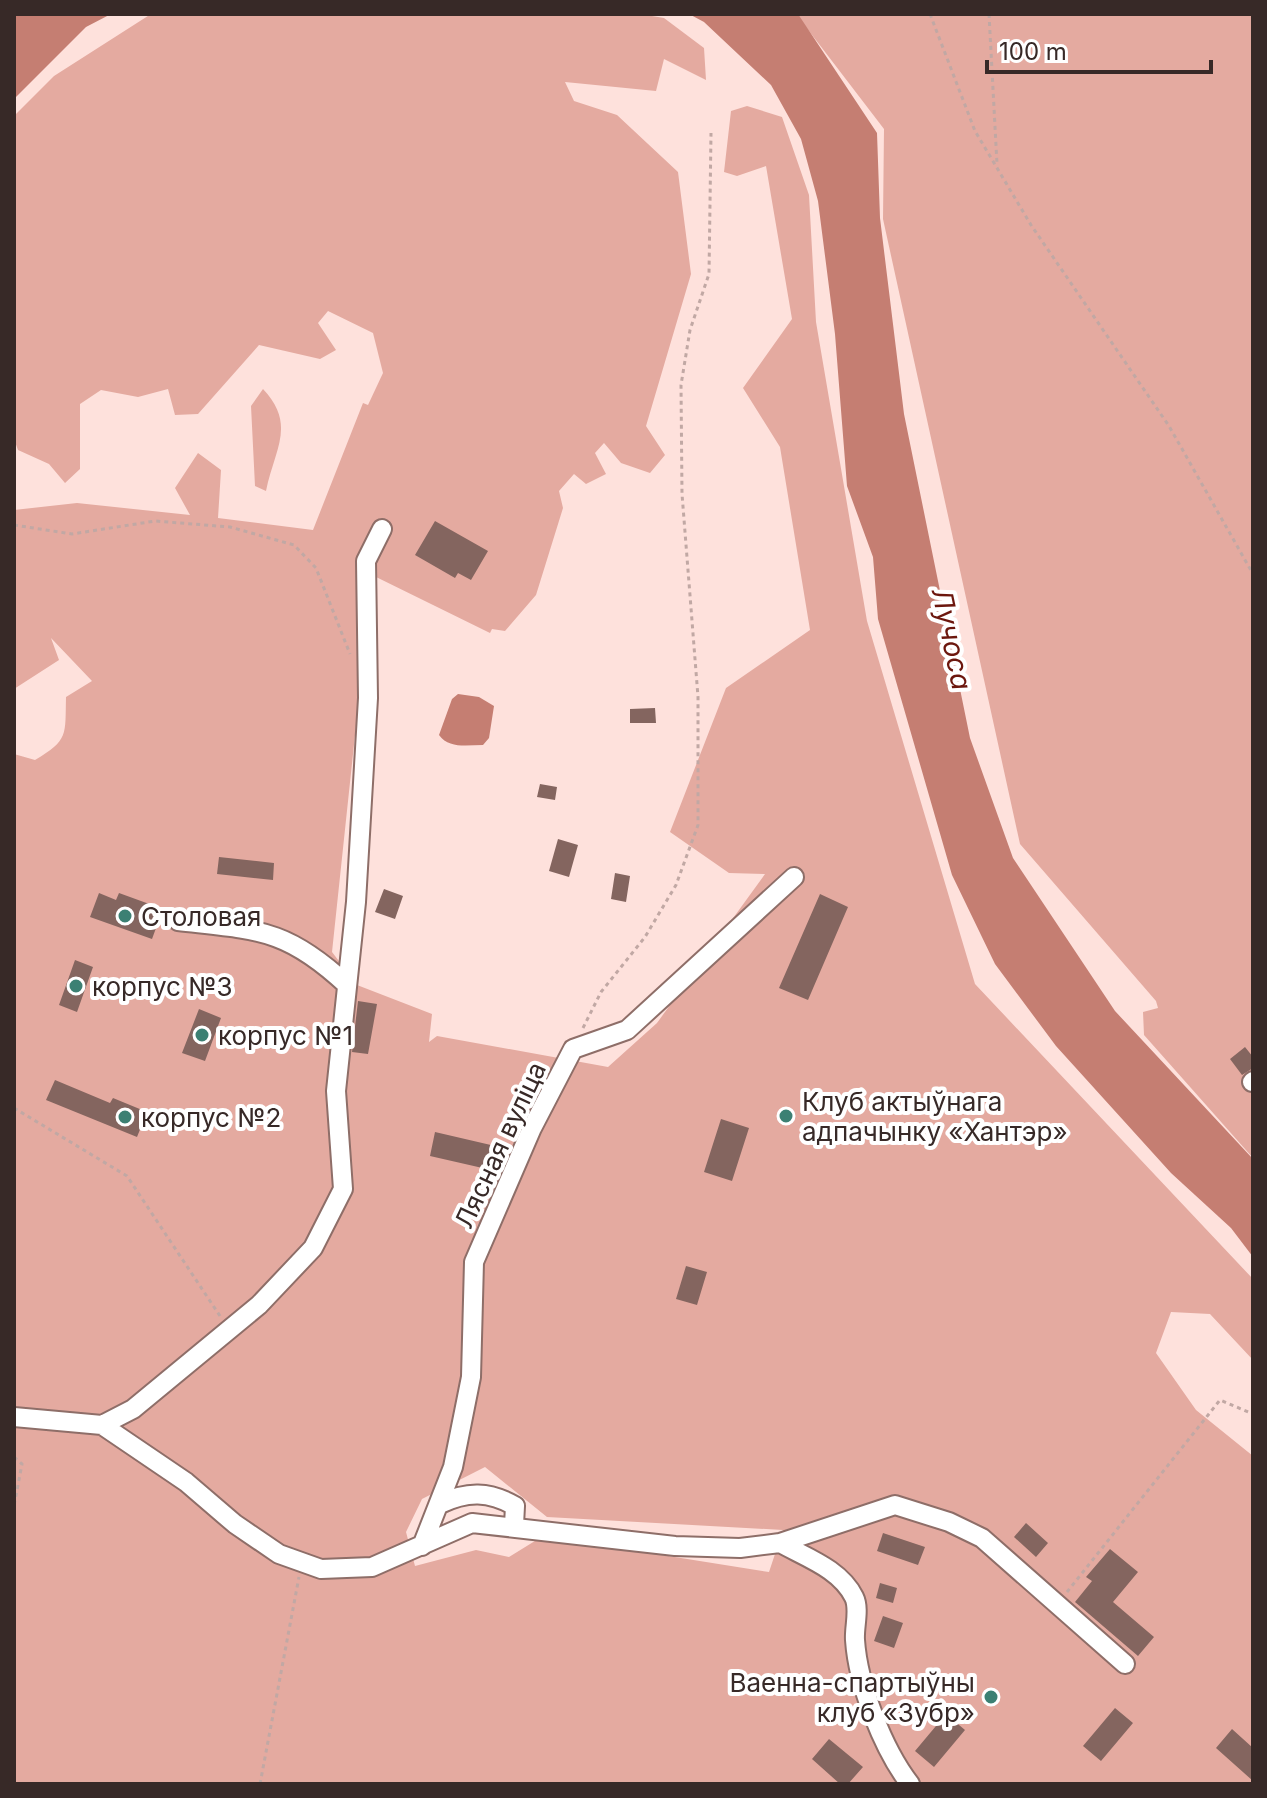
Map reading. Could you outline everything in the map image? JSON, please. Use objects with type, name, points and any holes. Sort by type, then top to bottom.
[{"type":"street","points":[[102,1425],[133,1409],[259,1305],[313,1248],[343,1189],[336,1091],[368,698],[366,561],[382,529]]},
{"type":"street","points":[[573,1049],[627,1030],[794,877]]},
{"type":"street","points":[[178,921],[267,931],[317,957],[347,985]]},
{"type":"street","name":"Лясная вуліца","points":[[440,1504],[453,1467],[471,1377],[474,1262],[532,1128],[573,1049]]},
{"type":"street","points":[[14,1417],[102,1425],[186,1482],[235,1524],[279,1554],[321,1569],[372,1567],[472,1523],[514,1525],[675,1546],[740,1548],[780,1543],[895,1505],[949,1522],[982,1538],[1125,1664]]},
{"type":"street","points":[[422,1546],[440,1504],[463,1493],[498,1497],[515,1506],[514,1525]]},
{"type":"street","points":[[780,1543],[837,1575],[856,1600],[854,1642],[871,1704],[881,1737],[910,1784]]},
{"type":"path","points":[[930,14],[975,131],[1031,225],[1169,426],[1253,574]]},
{"type":"path","points":[[989,14],[997,168]]},
{"type":"path","points":[[573,1049],[601,992],[645,937],[676,885],[698,825],[698,697],[682,494],[681,385],[690,330],[709,274],[711,133]]},
{"type":"path","points":[[14,525],[72,534],[155,521],[230,527],[294,545],[316,568],[351,656]]},
{"type":"path","points":[[14,1108],[127,1176],[228,1329]]},
{"type":"path","points":[[1058,1604],[1220,1400],[1253,1414]]},
{"type":"path","points":[[14,1457],[22,1464],[14,1506]]},
{"type":"path","points":[[260,1784],[302,1562]]},
{"type":"shaded area","points":[[14,14],[111,14],[86,27],[14,99]]},
{"type":"shaded area","points":[[151,14],[640,14],[664,18],[704,48],[706,80],[664,59],[656,91],[565,82],[574,101],[617,115],[678,172],[691,274],[646,426],[665,455],[650,473],[621,463],[604,443],[595,453],[606,474],[586,484],[574,474],[559,491],[563,508],[536,595],[505,631],[492,629],[490,633],[372,575],[332,952],[357,985],[432,1014],[429,1042],[437,1036],[608,1067],[657,1023],[765,874],[729,873],[670,832],[726,688],[810,630],[780,447],[743,388],[792,319],[766,166],[737,176],[724,172],[731,111],[747,106],[782,117],[809,195],[816,322],[867,621],[975,984],[1253,1279],[1253,1360],[1210,1314],[1171,1312],[1156,1353],[1196,1410],[1253,1456],[1253,1784],[14,1784],[14,754],[35,760],[54,747],[65,728],[66,697],[92,681],[51,638],[59,660],[14,689],[14,510],[77,503],[190,515],[175,488],[198,453],[221,470],[218,518],[313,530],[363,403],[368,405],[383,373],[373,333],[328,311],[318,323],[336,350],[320,359],[259,345],[198,414],[175,415],[168,389],[138,397],[101,390],[80,404],[80,469],[65,483],[49,464],[18,450],[14,439],[14,116],[54,76]],"holes":[[[485,1467],[547,1517],[783,1530],[769,1572],[543,1536],[509,1557],[476,1550],[415,1566],[406,1532],[422,1499]]]},
{"type":"shaded area","points":[[689,14],[798,14],[877,133],[880,218],[904,414],[970,738],[1013,858],[1115,1011],[1253,1159],[1253,1257],[1231,1228],[1171,1173],[1056,1046],[995,964],[952,875],[878,619],[873,557],[847,486],[835,334],[818,201],[801,139],[771,85],[704,22]]},
{"type":"shaded area","points":[[796,14],[1253,14],[1253,1158],[1144,1035],[1143,1012],[1158,1008],[1156,1001],[1020,844],[883,219],[884,129]]},
{"type":"shaded area","points":[[263,389],[279,414],[281,426],[278,450],[266,491],[255,486],[251,406]]},
{"type":"shaded area","points":[[458,694],[479,697],[494,706],[489,738],[483,745],[453,744],[439,735],[452,699]]},
{"type":"building","points":[[435,521],[488,551],[471,580],[458,573],[455,578],[415,555]]},
{"type":"building","points":[[655,708],[656,723],[630,723],[630,709]]},
{"type":"building","points":[[540,784],[557,787],[555,800],[537,797]]},
{"type":"building","points":[[558,839],[578,845],[569,877],[549,871]]},
{"type":"building","points":[[219,857],[274,863],[273,880],[217,874]]},
{"type":"building","points":[[615,873],[630,876],[626,902],[611,899]]},
{"type":"building","points":[[384,889],[403,896],[395,919],[375,912]]},
{"type":"building","points":[[99,893],[116,900],[119,893],[163,909],[152,939],[90,917]]},
{"type":"building","points":[[820,894],[848,907],[808,1000],[779,988]]},
{"type":"building","name":"корпус №3","points":[[75,960],[93,967],[77,1012],[59,1005]]},
{"type":"building","points":[[358,1001],[377,1004],[368,1054],[352,1052]]},
{"type":"building","name":"корпус №1","points":[[199,1009],[221,1018],[205,1061],[182,1053]]},
{"type":"building","points":[[1245,1047],[1253,1057],[1253,1068],[1242,1075],[1230,1059]]},
{"type":"building","points":[[55,1080],[110,1103],[113,1098],[147,1112],[137,1137],[46,1100]]},
{"type":"building","points":[[721,1119],[749,1128],[732,1181],[704,1172]]},
{"type":"building","points":[[435,1132],[508,1149],[500,1172],[430,1156]]},
{"type":"building","points":[[686,1266],[707,1272],[697,1305],[676,1299]]},
{"type":"building","points":[[1026,1523],[1048,1543],[1036,1557],[1014,1537]]},
{"type":"building","points":[[883,1533],[925,1547],[918,1565],[877,1551]]},
{"type":"building","points":[[1110,1549],[1138,1572],[1113,1602],[1154,1637],[1138,1656],[1075,1602],[1092,1581],[1086,1577]]},
{"type":"building","points":[[880,1583],[897,1588],[893,1603],[876,1598]]},
{"type":"building","points":[[883,1616],[903,1623],[894,1648],[874,1641]]},
{"type":"building","points":[[1115,1708],[1133,1723],[1101,1761],[1083,1746]]},
{"type":"building","points":[[946,1714],[965,1730],[934,1767],[915,1751]]},
{"type":"building","points":[[1232,1729],[1253,1748],[1253,1781],[1216,1748]]},
{"type":"building","points":[[829,1739],[863,1767],[848,1784],[840,1784],[812,1759]]},
{"type":"place","name":"Столовая","points":[[125,916]]},
{"type":"place","name":"корпус №3","points":[[76,986]]},
{"type":"place","name":"корпус №1","points":[[202,1035]]},
{"type":"place","name":"Клуб актыўнага адпачынку «Хантэр»","points":[[786,1116]]},
{"type":"place","name":"корпус №2","points":[[125,1117]]},
{"type":"place","name":"Ваенна-спартыўны клуб «Зубр»","points":[[991,1697]]},
{"type":"water label","name":"Лучоса","points":[[952,639]]}]
